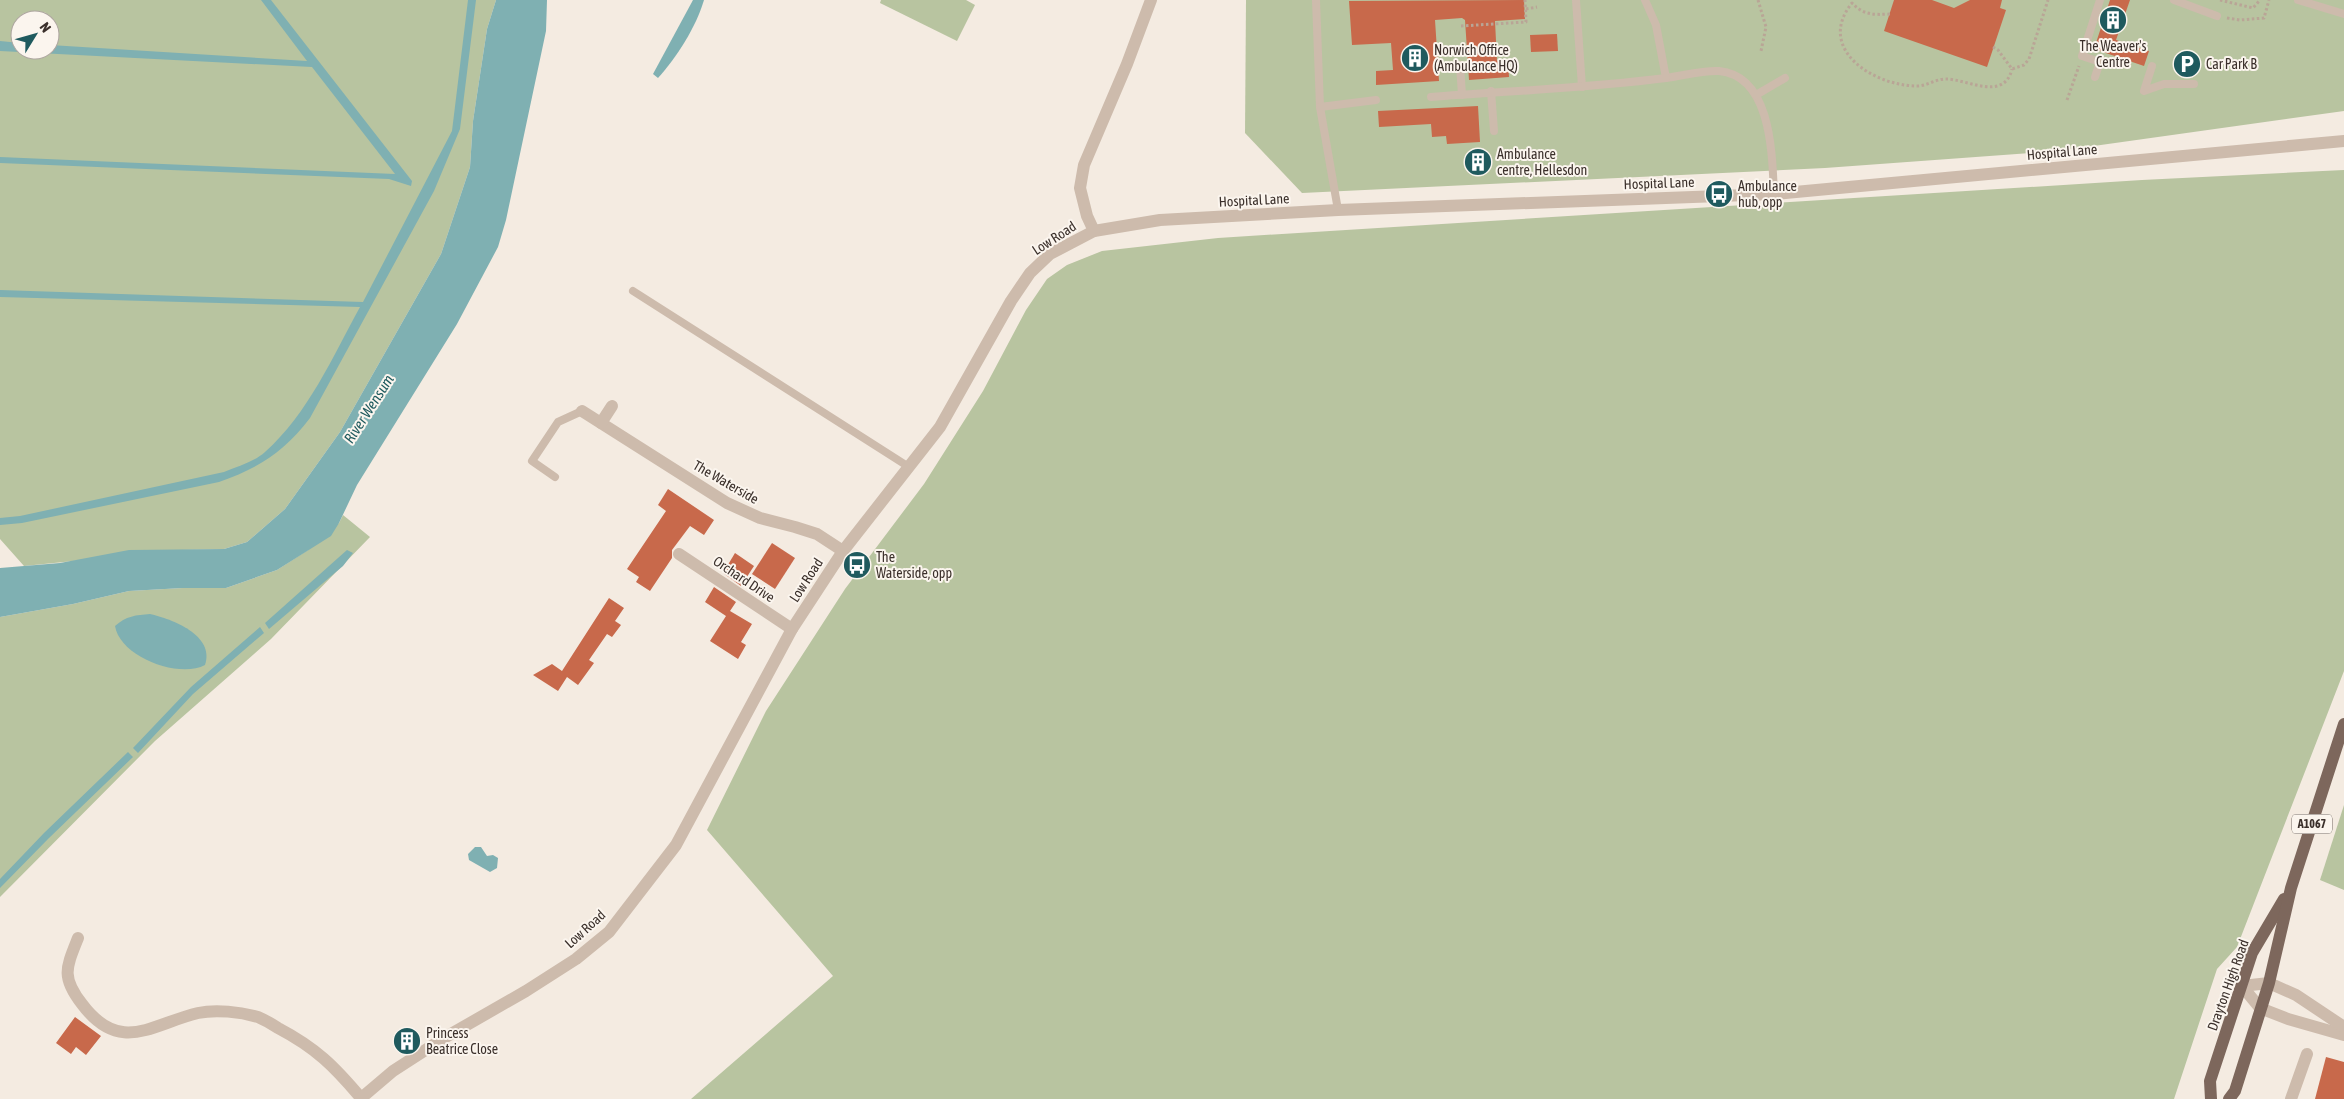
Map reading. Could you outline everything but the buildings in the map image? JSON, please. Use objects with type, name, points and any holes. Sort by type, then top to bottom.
[{"type":"main road","name":"Drayton High Road","points":[[2229,1099],[2235,1091],[2269,983],[2291,888],[2344,724]]},
{"type":"main road","name":"Drayton High Road","points":[[2211,1099],[2210,1081],[2252,953],[2291,888]]},
{"type":"street","name":"Low Road","points":[[361,1098],[393,1071],[576,959],[609,932],[676,845],[792,629],[843,551],[940,427],[1011,301],[1030,273],[1050,254],[1094,231],[1087,216],[1080,188],[1084,165],[1127,64],[1151,0]]},
{"type":"street","name":"Hospital Lane","points":[[1094,231],[1160,220],[1338,210],[1774,194],[2344,141]]},
{"type":"street","points":[[601,423],[612,406]]},
{"type":"street","name":"The Waterside","points":[[582,411],[727,503],[760,518],[817,534],[843,551]]},
{"type":"street","name":"Orchard Drive","points":[[679,554],[792,629]]},
{"type":"street","points":[[78,938],[66,973],[73,992],[87,1011],[103,1025],[121,1032],[145,1032],[199,1013],[228,1012],[258,1017],[297,1038],[330,1062],[361,1098]]},
{"type":"street","points":[[2242,986],[2269,983],[2296,994],[2344,1027]]},
{"type":"street","points":[[2242,986],[2260,1008],[2288,1019],[2344,1035]]},
{"type":"street","points":[[2291,1099],[2306,1054]]},
{"type":"lane","points":[[1316,0],[1320,107],[1338,210]]},
{"type":"lane","points":[[1576,0],[1582,87]]},
{"type":"lane","points":[[1645,0],[1656,25],[1666,78]]},
{"type":"lane","points":[[2095,77],[2100,62],[2082,56],[2100,0]]},
{"type":"lane","points":[[2174,0],[2217,16]]},
{"type":"lane","points":[[2298,0],[2342,14],[2344,4]]},
{"type":"lane","points":[[1460,65],[1462,95]]},
{"type":"lane","points":[[2152,66],[2144,91],[2164,84],[2194,84]]},
{"type":"lane","points":[[1431,97],[1582,87],[1719,71],[1735,76],[1748,85],[1756,95],[1764,112],[1774,194]]},
{"type":"lane","points":[[1756,95],[1785,78]]},
{"type":"lane","points":[[1490,92],[1494,131]]},
{"type":"lane","points":[[1320,107],[1376,100]]},
{"type":"lane","points":[[633,291],[909,467]]},
{"type":"lane","points":[[555,477],[532,461],[558,422],[582,411]]},
{"type":"path","points":[[1461,26],[1526,22],[1525,0]]},
{"type":"path","points":[[1758,0],[1766,27],[1761,51]]},
{"type":"path","points":[[1890,14],[1873,15],[1859,11],[1853,2],[1845,11],[1841,28],[1841,42],[1852,61],[1864,70],[1875,76],[1916,86],[1926,86],[1934,81],[1946,79],[1984,88],[1996,87],[2006,81],[2012,69],[2024,65],[2028,59],[2048,0]]},
{"type":"path","points":[[2220,0],[2253,8],[2260,0]]},
{"type":"path","points":[[2217,16],[2240,20],[2264,18],[2269,0]]},
{"type":"path","points":[[1525,9],[1537,6]]},
{"type":"path","points":[[1993,48],[1998,50],[2012,69]]},
{"type":"path","points":[[2068,100],[2082,56]]},
{"type":"green space","points":[[0,0],[496,0],[487,29],[473,121],[470,167],[441,254],[340,432],[285,509],[247,542],[224,549],[183,550],[24,566],[0,539]]},
{"type":"green space","points":[[881,0],[966,0],[975,5],[957,41],[880,3]]},
{"type":"green space","points":[[1246,0],[2344,0],[2344,111],[2058,151],[1825,168],[1302,193],[1245,133]]},
{"type":"green space","points":[[2344,170],[2344,671],[2237,947],[2217,969],[2174,1099],[691,1099],[833,976],[707,830],[766,711],[845,589],[924,484],[983,391],[1026,310],[1047,279],[1067,265],[1102,251],[1218,238],[2142,180]]},
{"type":"green space","points":[[343,515],[370,537],[271,639],[155,741],[0,897],[0,617],[73,604],[129,591],[226,588],[277,570],[308,550],[339,523]]},
{"type":"green space","points":[[2344,805],[2344,890],[2320,880]]},
{"type":"water","points":[[261,0],[271,0],[412,181],[411,186],[389,179],[0,163],[0,157],[395,174],[312,67],[60,54],[60,46],[307,61]]},
{"type":"water","points":[[468,0],[476,0],[460,129],[434,191],[310,418],[300,430],[270,458],[259,465],[219,482],[22,523],[0,525],[0,518],[20,516],[224,472],[256,458],[280,437],[307,402],[360,307],[0,297],[0,290],[363,302],[452,131]]},
{"type":"water","name":"River Wensum","points":[[496,0],[547,0],[546,31],[506,220],[498,247],[457,324],[357,485],[331,536],[277,570],[226,588],[129,591],[73,604],[0,617],[0,568],[60,563],[129,550],[224,549],[247,542],[285,509],[340,432],[441,254],[470,167],[473,121],[487,29]]},
{"type":"water","points":[[693,0],[704,0],[701,10],[679,51],[658,78],[653,74]]},
{"type":"water","points":[[0,41],[10,42],[10,52],[0,51]]},
{"type":"water","points":[[347,550],[353,553],[343,566],[269,629],[265,623]]},
{"type":"water","points":[[150,614],[180,624],[198,637],[204,645],[206,654],[205,665],[194,669],[166,667],[139,656],[128,647],[119,637],[115,626],[131,617]]},
{"type":"water","points":[[260,627],[264,633],[193,694],[138,753],[133,748],[191,687]]},
{"type":"water","points":[[128,752],[133,757],[0,888],[0,879],[44,833]]},
{"type":"water","points":[[475,847],[481,847],[487,856],[493,855],[498,858],[497,868],[490,872],[469,860],[468,854]]},
{"type":"place","name":"The Weaver's Centre","points":[[2113,20]]},
{"type":"place","name":"Norwich Office (Ambulance HQ)","points":[[1415,58]]},
{"type":"place","name":"Car Park B","points":[[2187,64]]},
{"type":"place","name":"Ambulance centre, Hellesdon","points":[[1478,162]]},
{"type":"place","name":"Ambulance hub, opp","points":[[1719,194]]},
{"type":"place","name":"The Waterside, opp","points":[[857,565]]},
{"type":"place","name":"Princess Beatrice Close","points":[[407,1041]]}]
